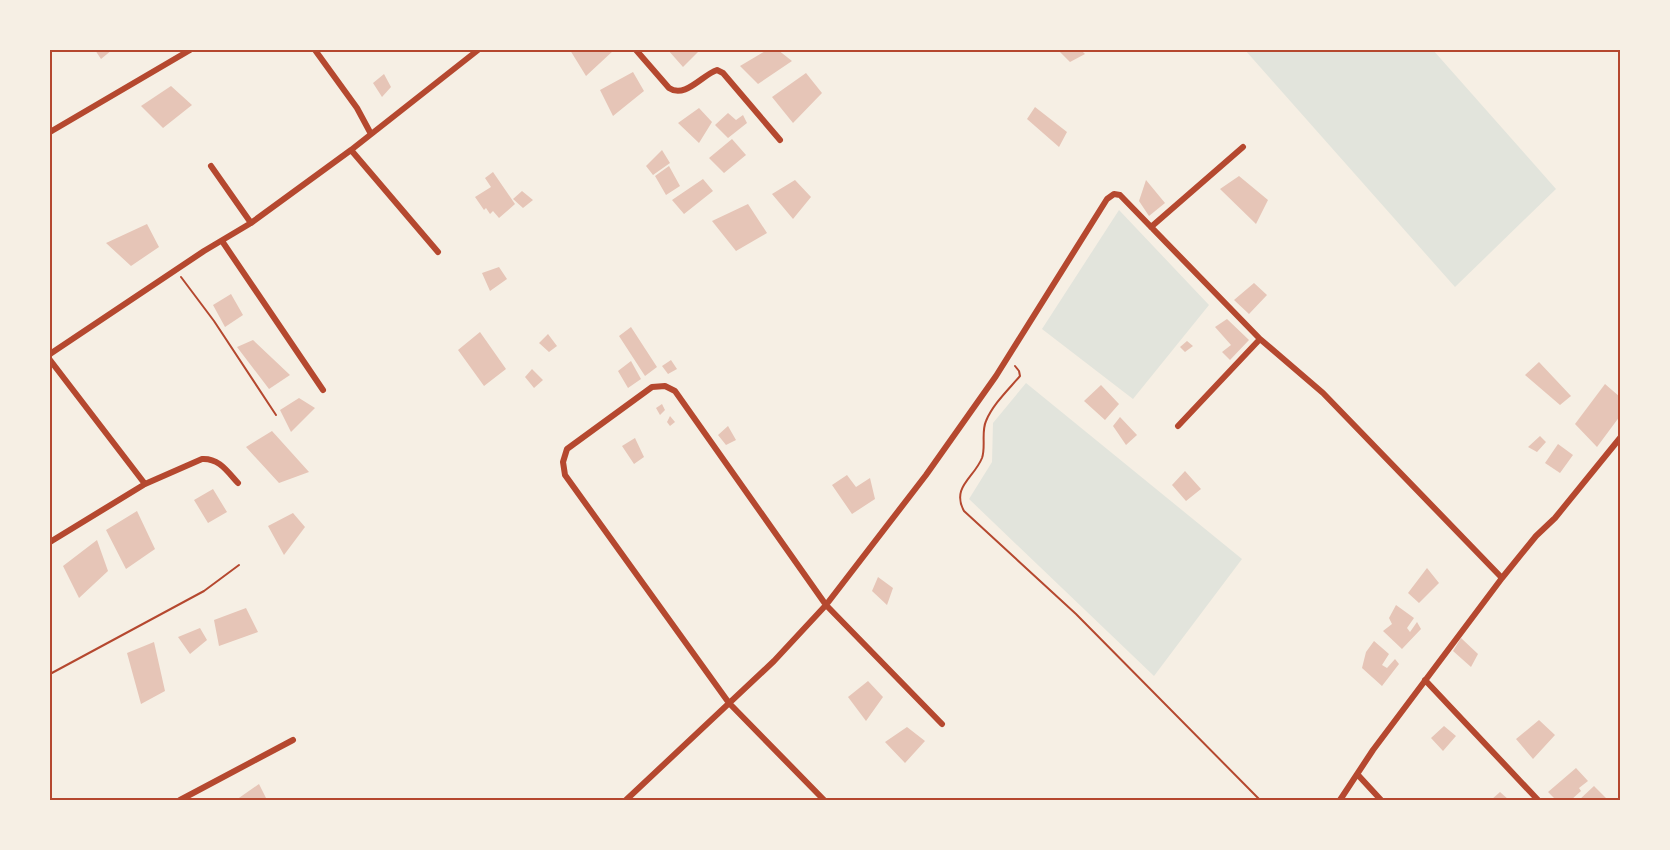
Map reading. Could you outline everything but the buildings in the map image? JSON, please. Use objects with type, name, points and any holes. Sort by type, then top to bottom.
[{"type":"street","points":[[50,132],[190,50]]},
{"type":"street","points":[[315,50],[357,108],[371,134]]},
{"type":"street","points":[[50,354],[175,270],[251,223],[351,150],[478,50]]},
{"type":"street","points":[[636,50],[675,92],[682,92],[717,69],[723,73],[780,140]]},
{"type":"street","points":[[1151,227],[1243,147]]},
{"type":"street","points":[[351,150],[438,252]]},
{"type":"street","points":[[211,166],[251,223]]},
{"type":"street","points":[[626,801],[774,661],[826,605],[926,475],[996,376],[1107,199],[1114,194],[1120,195],[1260,339],[1323,393],[1502,578]]},
{"type":"street","points":[[222,241],[323,390]]},
{"type":"street","points":[[1178,426],[1260,339]]},
{"type":"street","points":[[50,360],[145,484]]},
{"type":"street","points":[[824,801],[729,702],[565,475],[563,462],[567,448],[652,387],[665,386],[675,391],[826,605],[942,724]]},
{"type":"street","points":[[1340,801],[1373,750],[1502,578],[1555,518],[1620,438]]},
{"type":"street","points":[[50,542],[145,484],[202,459],[210,458],[217,461],[238,483]]},
{"type":"street","points":[[1425,680],[1538,801]]},
{"type":"street","points":[[180,801],[293,741]]},
{"type":"street","points":[[1358,775],[1381,801]]},
{"type":"path","points":[[175,270],[214,321],[276,415]]},
{"type":"path","points":[[1018,340],[1014,366],[1020,376],[985,421],[983,457],[960,492],[959,501],[964,511],[1076,614],[1260,801]]},
{"type":"path","points":[[50,675],[204,591],[239,566]]},
{"type":"shaded area","points":[[1245,50],[1433,50],[1556,189],[1455,287]]},
{"type":"shaded area","points":[[1119,210],[1209,305],[1133,399],[1042,329]]},
{"type":"shaded area","points":[[1026,383],[1242,559],[1154,676],[969,499],[992,462],[993,423]]}]
